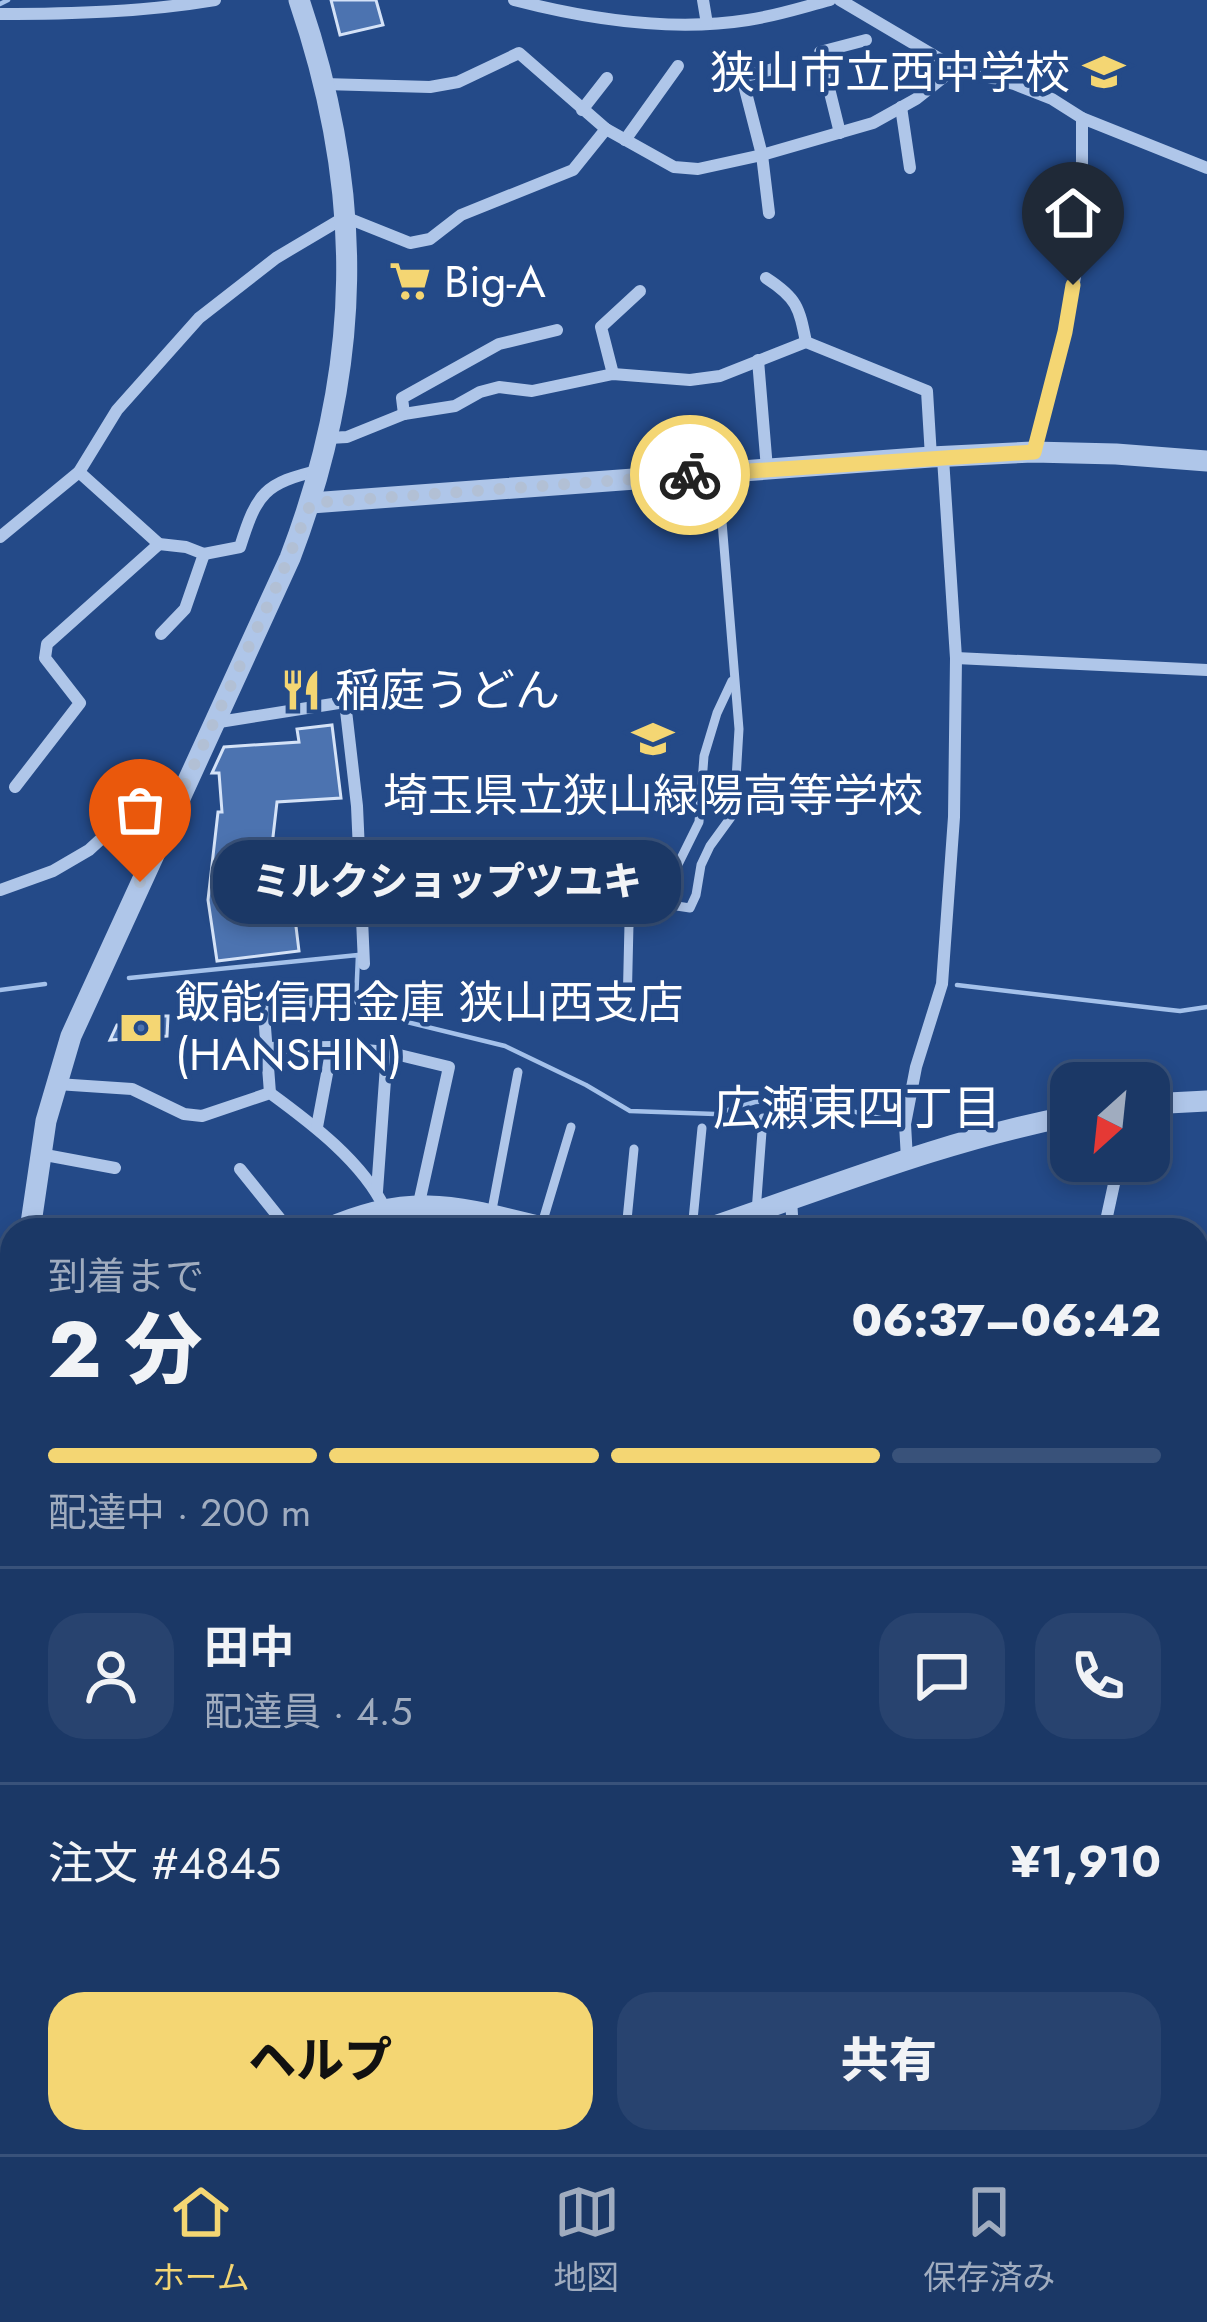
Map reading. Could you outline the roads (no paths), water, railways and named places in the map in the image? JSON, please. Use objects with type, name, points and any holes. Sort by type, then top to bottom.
[{"type":"street","points":[[0,14],[138,9],[215,0]]},
{"type":"street","points":[[31,1218],[55,1084],[85,1003],[290,558],[329,438],[344,341],[345,217],[337,142],[299,0]]},
{"type":"street","points":[[514,0],[642,22],[707,24],[750,20],[830,0]]},
{"type":"street","points":[[704,0],[707,24]]},
{"type":"street","points":[[840,0],[955,68],[1052,99],[1082,118],[1207,168]]},
{"type":"street","points":[[840,133],[820,52],[866,40]]},
{"type":"street","points":[[324,84],[458,82],[519,53],[606,129],[674,167],[698,169],[873,123],[955,68]]},
{"type":"street","points":[[625,140],[678,66]]},
{"type":"street","points":[[769,213],[742,77],[773,69]]},
{"type":"street","points":[[582,110],[607,78]]},
{"type":"street","points":[[902,106],[910,169]]},
{"type":"street","points":[[1034,452],[1065,332],[1082,238],[1082,118]]},
{"type":"street","points":[[345,217],[410,243],[430,239],[461,215],[573,170],[606,129]]},
{"type":"street","points":[[0,537],[79,472],[117,410],[199,318],[276,258],[345,217]]},
{"type":"street","points":[[766,278],[789,292],[800,309],[806,342]]},
{"type":"street","points":[[613,374],[602,327],[640,291]]},
{"type":"street","points":[[404,414],[402,398],[499,344],[557,330]]},
{"type":"street","points":[[329,438],[347,437],[404,414],[454,406],[499,387],[532,391],[613,374],[690,380],[720,376],[806,342],[927,391],[956,658],[954,817],[942,984],[916,1067],[905,1124],[907,1160]]},
{"type":"street","points":[[758,360],[767,469]]},
{"type":"street","points":[[311,503],[1034,452],[1207,461]]},
{"type":"street","points":[[79,472],[159,544],[204,554],[240,547],[256,501],[265,490],[321,470]]},
{"type":"street","points":[[15,787],[80,703],[45,658],[47,644],[159,544]]},
{"type":"street","points":[[161,634],[185,609],[204,554]]},
{"type":"street","points":[[956,658],[1207,670]]},
{"type":"street","points":[[212,723],[345,702],[358,806],[364,964]]},
{"type":"street","points":[[0,890],[52,871],[88,850],[148,796],[179,795]]},
{"type":"street","points":[[326,1002],[263,1001],[270,1093],[316,1127],[381,1200]]},
{"type":"street","points":[[316,1127],[332,1047]]},
{"type":"street","points":[[265,1048],[387,1052],[449,1067],[419,1204]]},
{"type":"street","points":[[381,1200],[387,1052]]},
{"type":"street","points":[[55,1084],[132,1089],[184,1114],[202,1116],[270,1093]]},
{"type":"street","points":[[1170,1103],[1207,1101]]},
{"type":"street","points":[[739,1218],[907,1160],[1050,1120]]},
{"type":"street","points":[[40,1154],[115,1168]]},
{"type":"street","points":[[239,1169],[279,1218]]},
{"type":"street","points":[[1107,1218],[1114,1182]]},
{"type":"street","points":[[347,1218],[381,1200],[451,1206],[504,1218]]},
{"type":"street","points":[[791,1200],[792,1218]]},
{"type":"lane","points":[[657,903],[690,908],[701,865],[734,813],[739,729],[718,473]]},
{"type":"lane","points":[[627,1010],[629,924],[652,917],[699,822],[704,756],[734,676]]},
{"type":"lane","points":[[491,1215],[518,1072]]},
{"type":"lane","points":[[756,1212],[763,1118]]},
{"type":"lane","points":[[550,1218],[571,1127]]},
{"type":"lane","points":[[693,1218],[701,1128]]},
{"type":"lane","points":[[627,1218],[634,1149]]},
{"type":"waterway","points":[[0,4],[8,0]]},
{"type":"waterway","points":[[129,978],[358,955],[356,1002],[366,1012],[505,1046],[630,1111],[715,1114],[755,1102],[821,1099],[894,1121]]},
{"type":"waterway","points":[[0,990],[45,984]]},
{"type":"waterway","points":[[957,985],[1180,1011],[1207,1007]]},
{"type":"place","name":"狭山市立西中学校","points":[[1104,72]]},
{"type":"place","name":"Big-A","points":[[410,281]]},
{"type":"place","name":"稲庭うどん","points":[[301,690]]},
{"type":"place","name":"埼玉県立狭山緑陽高等学校","points":[[653,739]]},
{"type":"place","name":"ミルクショップツユキ","points":[[140,882]]},
{"type":"place","name":"飯能信用金庫 狭山西支店 (HANSHIN)","points":[[141,1028]]},
{"type":"district","name":"広瀬東四丁目","points":[[857,1108]]}]
